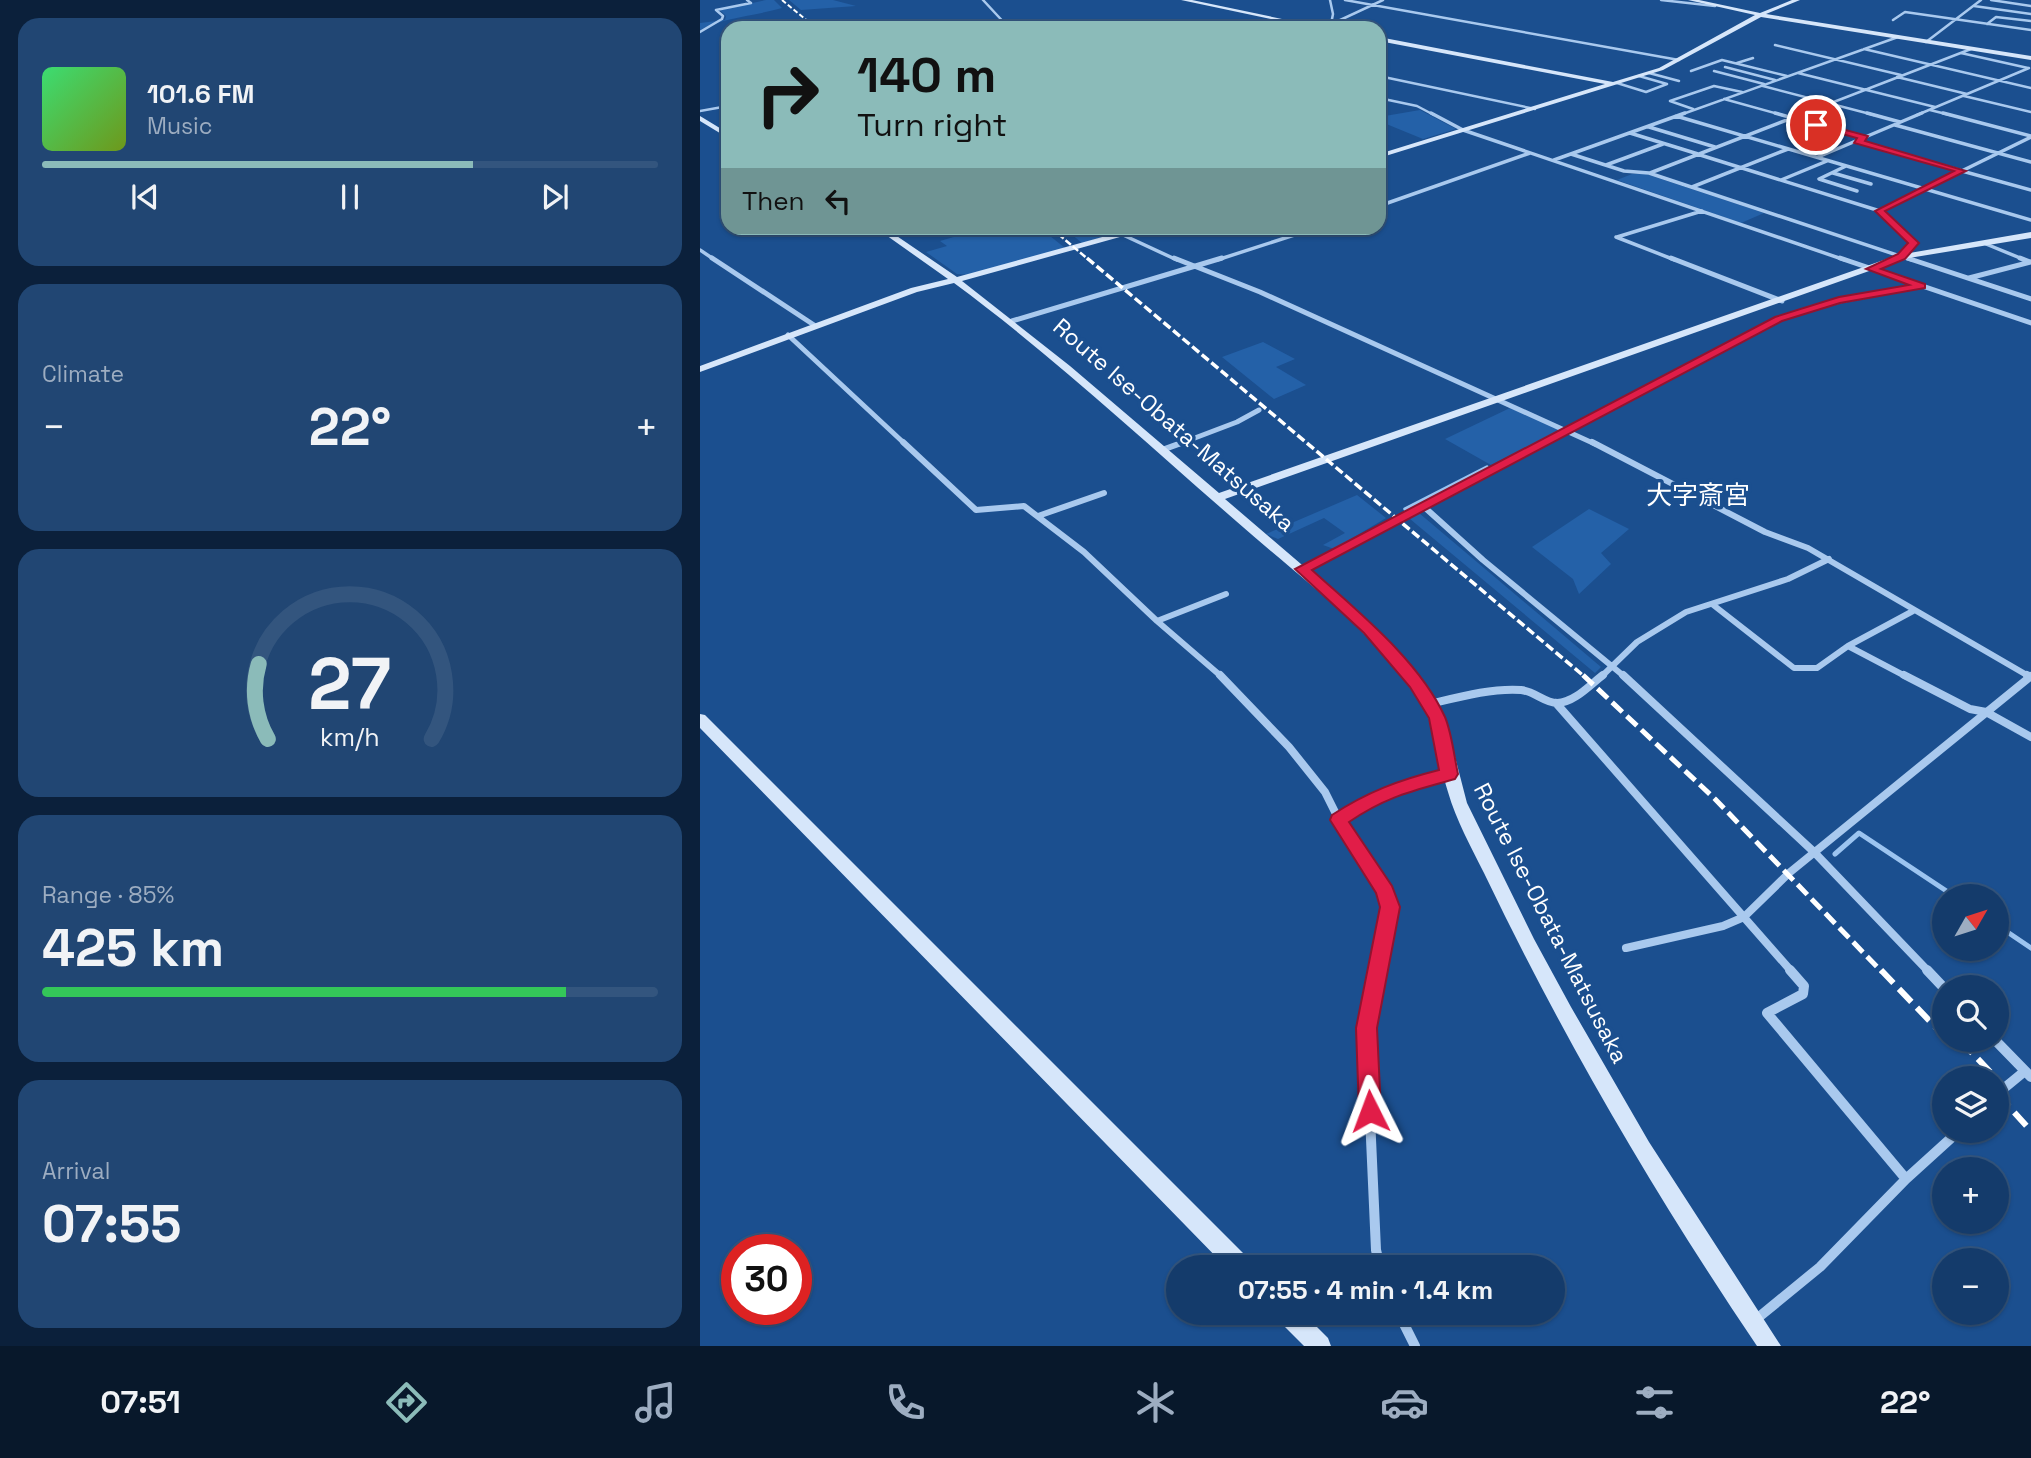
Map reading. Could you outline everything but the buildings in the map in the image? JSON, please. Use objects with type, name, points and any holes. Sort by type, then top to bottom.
[{"type":"street","points":[[700,32],[722,19],[723,16],[716,10],[751,3],[747,0]]},
{"type":"street","points":[[983,0],[1002,21]]},
{"type":"street","points":[[1184,0],[1288,21]]},
{"type":"street","points":[[1329,0],[1333,14],[1332,21]]},
{"type":"street","points":[[1345,0],[1679,60]]},
{"type":"street","points":[[1337,21],[1383,0]]},
{"type":"street","points":[[1661,0],[1715,6]]},
{"type":"street","points":[[1691,0],[1761,15],[2031,58]]},
{"type":"street","points":[[1386,154],[1649,73],[1679,60],[1761,15],[1797,0]]},
{"type":"street","points":[[1926,42],[1982,0]]},
{"type":"street","points":[[1991,0],[2031,6]]},
{"type":"street","points":[[1974,6],[2031,14]]},
{"type":"street","points":[[2024,13],[2031,6]]},
{"type":"street","points":[[1893,20],[1905,12],[2031,30]]},
{"type":"street","points":[[1987,24],[1996,17],[2031,21]]},
{"type":"street","points":[[1553,160],[1898,37]]},
{"type":"street","points":[[1386,40],[1646,92],[1667,85],[1639,76]]},
{"type":"street","points":[[1775,45],[2031,112]]},
{"type":"street","points":[[1864,49],[2031,88]]},
{"type":"street","points":[[1649,173],[1971,49]]},
{"type":"street","points":[[1961,52],[2030,69]]},
{"type":"street","points":[[1734,63],[1753,58]]},
{"type":"street","points":[[1690,71],[1721,60],[1787,76]]},
{"type":"street","points":[[1725,67],[1776,80]]},
{"type":"street","points":[[1818,158],[2030,69]]},
{"type":"street","points":[[1714,71],[1900,122]]},
{"type":"street","points":[[1649,73],[1679,81]]},
{"type":"street","points":[[1798,73],[1936,108]]},
{"type":"street","points":[[1386,77],[1535,109]]},
{"type":"street","points":[[1695,110],[1670,101],[1714,86],[1743,92]]},
{"type":"street","points":[[1386,99],[1417,106],[1463,130],[2031,323]]},
{"type":"street","points":[[1724,99],[1865,138]]},
{"type":"street","points":[[700,111],[721,107]]},
{"type":"street","points":[[1929,110],[2031,137]]},
{"type":"street","points":[[1676,116],[2031,220]]},
{"type":"street","points":[[700,118],[721,132]]},
{"type":"street","points":[[1894,125],[2031,162]]},
{"type":"street","points":[[1648,126],[1715,147]]},
{"type":"street","points":[[1629,133],[1880,211],[1914,243],[1901,257]]},
{"type":"street","points":[[1880,211],[2031,137]]},
{"type":"street","points":[[1857,142],[2031,190]]},
{"type":"street","points":[[1606,165],[1664,144]]},
{"type":"street","points":[[1691,187],[1789,149]]},
{"type":"street","points":[[1386,204],[1530,153]]},
{"type":"street","points":[[1571,154],[1624,172],[1649,173],[2030,297]]},
{"type":"street","points":[[1781,180],[1827,160]]},
{"type":"street","points":[[1847,166],[1819,179],[1857,191]]},
{"type":"street","points":[[1833,173],[1871,184]]},
{"type":"street","points":[[1702,211],[1616,237],[1782,301]]},
{"type":"street","name":"Route Ise-Obata-Matsusaka","points":[[890,235],[1012,321],[1303,569],[1369,630],[1401,665],[1430,704],[1441,732],[1449,774],[1459,803],[1496,881],[1590,1060],[1654,1168],[1770,1346]]},
{"type":"street","points":[[700,369],[915,290],[1117,235]]},
{"type":"street","points":[[1123,235],[1193,267],[1261,292],[1569,430],[1765,532],[1829,559],[1913,611],[1961,635],[2031,676],[1814,852],[1744,917],[1723,926],[1626,948]]},
{"type":"street","points":[[1012,321],[1294,235]]},
{"type":"street","points":[[1217,498],[1901,257],[2031,235]]},
{"type":"street","points":[[1986,244],[2031,262]]},
{"type":"street","points":[[700,250],[814,325]]},
{"type":"street","points":[[1968,278],[2031,262]]},
{"type":"street","points":[[1303,569],[1782,317],[1839,301],[1922,286]]},
{"type":"street","points":[[788,335],[976,510],[983,512],[1024,506],[1084,552],[1157,621],[1229,683],[1289,747],[1325,792],[1339,820],[1385,891],[1390,907],[1366,1028],[1377,1255]]},
{"type":"street","points":[[1162,450],[1237,422],[1259,410]]},
{"type":"street","points":[[1038,516],[1104,493]]},
{"type":"street","points":[[1422,505],[1483,560],[1626,677],[1814,852],[1932,975]]},
{"type":"street","points":[[1556,703],[1572,699],[1612,668],[1637,642],[1686,612],[1788,579],[1829,559]]},
{"type":"street","points":[[1157,621],[1226,594]]},
{"type":"street","points":[[1712,604],[1794,668],[1805,671],[1814,671],[1848,646],[1913,611]]},
{"type":"street","points":[[1848,646],[1970,709],[1986,712],[2031,737]]},
{"type":"street","points":[[1430,704],[1461,695],[1511,690],[1525,690],[1556,703],[1804,986],[1802,994],[1767,1013],[1906,1180]]},
{"type":"street","points":[[700,719],[1229,1255]]},
{"type":"street","points":[[1339,820],[1380,795],[1449,774]]},
{"type":"street","points":[[2007,1052],[2028,1074],[2009,1086]]},
{"type":"street","points":[[1754,1322],[1821,1267],[1946,1143]]},
{"type":"street","points":[[1299,1325],[1320,1346]]},
{"type":"street","points":[[1404,1325],[1415,1346]]},
{"type":"shaded area","points":[[766,0],[774,0],[782,8],[721,21],[700,30],[700,23],[725,20],[726,16],[720,10]]},
{"type":"shaded area","points":[[789,0],[833,0],[856,6],[801,10]]},
{"type":"shaded area","points":[[1420,110],[1456,129],[1423,139],[1386,124],[1386,116]]},
{"type":"shaded area","points":[[1632,174],[1646,174],[1764,213],[1741,223],[1617,180]]},
{"type":"shaded area","points":[[960,235],[1049,235],[1065,248],[972,275],[957,274],[926,252],[947,246],[940,241]]},
{"type":"shaded area","points":[[1072,235],[1110,235],[1082,243]]},
{"type":"shaded area","points":[[1263,342],[1295,359],[1276,367],[1306,385],[1274,399],[1222,357]]},
{"type":"shaded area","points":[[1510,408],[1562,429],[1491,465],[1445,439]]},
{"type":"shaded area","points":[[1357,495],[1386,518],[1334,549],[1323,545],[1345,533],[1324,518],[1278,539],[1266,534]]},
{"type":"shaded area","points":[[1589,509],[1629,529],[1601,553],[1611,564],[1579,594],[1573,579],[1532,547]]},
{"type":"shaded area","points":[[1416,512],[1601,667],[1595,673],[1409,518]]},
{"type":"waterway","points":[[1405,509],[1487,467]]},
{"type":"waterway","points":[[1835,854],[1859,833],[1936,884]]},
{"type":"waterway","points":[[2009,933],[2031,948]]},
{"type":"railway","points":[[782,0],[808,21]]},
{"type":"railway","points":[[1059,235],[1089,260]]},
{"type":"railway","points":[[1087,258],[1585,677]]},
{"type":"railway","points":[[1583,675],[1715,799],[1882,972]]},
{"type":"railway","points":[[1881,970],[1932,1023]]},
{"type":"railway","points":[[1971,1052],[1985,1066]]},
{"type":"railway","points":[[2009,1106],[2031,1131]]},
{"type":"district","name":"大字斎宮","points":[[1698,495]]},
{"type":"route","points":[[1370,1111],[1366,1028],[1390,907],[1385,891],[1339,820],[1368,800],[1403,786],[1449,774],[1437,718],[1416,684],[1369,630],[1303,569],[1778,319],[1839,301],[1922,286],[1871,269],[1901,257],[1914,243],[1880,211],[1962,171],[1857,142],[1865,138],[1816,125]]}]
